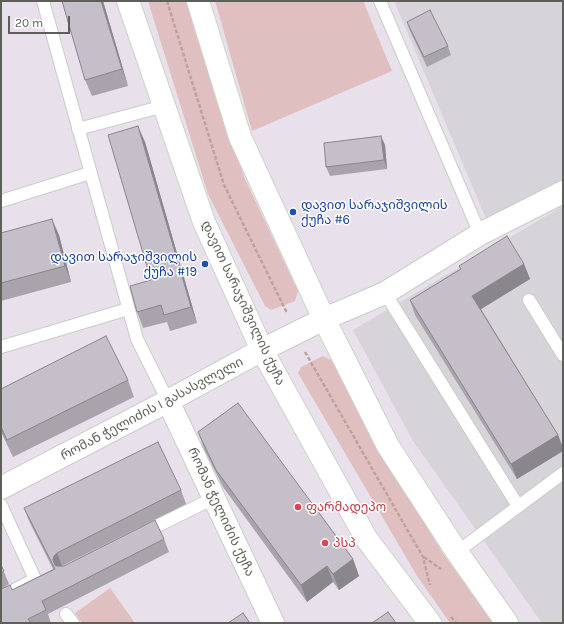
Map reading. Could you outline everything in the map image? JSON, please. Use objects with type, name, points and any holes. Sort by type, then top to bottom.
[{"type":"main road","name":"დავით სარაჯიშვილის ქუჩა","points":[[128,1],[204,222],[262,350],[366,538],[439,617]]},
{"type":"main road","points":[[198,1],[240,137],[324,319],[388,446],[456,552],[507,623]]},
{"type":"main road","name":"რომან ჭელიძის I გასასვლელი","points":[[1,488],[262,350],[324,319],[385,293],[480,234],[563,192]]},
{"type":"main road","name":"რომან ჭელიძის ქუჩა","points":[[168,401],[273,623]]},
{"type":"lane","points":[[43,1],[137,339],[168,401]]},
{"type":"lane","points":[[380,1],[480,234]]},
{"type":"lane","points":[[78,129],[164,106]]},
{"type":"lane","points":[[1,201],[90,173]]},
{"type":"lane","points":[[385,293],[518,506]]},
{"type":"lane","points":[[529,300],[563,356]]},
{"type":"lane","points":[[1,347],[128,308]]},
{"type":"lane","points":[[456,552],[563,473]]},
{"type":"lane","points":[[136,537],[214,498]]},
{"type":"lane","points":[[1,505],[35,580],[1,596]]},
{"type":"path","points":[[167,1],[224,185],[312,365],[423,557],[430,587]]},
{"type":"path","points":[[439,617],[456,623]]},
{"type":"shaded area","points":[[148,1],[190,1],[244,177],[298,291],[295,301],[271,310],[265,306],[208,194]]},
{"type":"shaded area","points":[[215,1],[363,1],[392,71],[252,131]]},
{"type":"shaded area","points":[[394,1],[563,1],[563,180],[487,221]]},
{"type":"shaded area","points":[[563,206],[563,623],[542,623],[413,441],[353,330]]},
{"type":"shaded area","points":[[323,356],[331,360],[442,552],[493,623],[450,623],[417,576],[298,373],[301,367]]},
{"type":"shaded area","points":[[110,588],[135,623],[82,623],[75,613]]},
{"type":"building","points":[[62,1],[101,1],[122,69],[85,80]]},
{"type":"building","points":[[430,10],[448,46],[424,57],[407,22]]},
{"type":"building","points":[[138,126],[191,307],[164,315],[161,305],[137,312],[130,286],[151,280],[108,135]]},
{"type":"building","points":[[381,136],[384,160],[326,167],[324,143]]},
{"type":"building","points":[[52,219],[65,266],[1,283],[1,233]]},
{"type":"building","points":[[507,236],[524,264],[472,296],[558,435],[511,464],[410,300],[461,269],[459,266]]},
{"type":"building","points":[[106,336],[128,380],[7,440],[1,427],[1,389]]},
{"type":"building","points":[[238,403],[353,559],[333,574],[327,566],[301,585],[216,470],[198,432]]},
{"type":"building","points":[[158,442],[181,490],[57,553],[53,560],[56,566],[64,566],[155,520],[164,539],[42,601],[46,610],[28,619],[31,623],[1,623],[1,589],[10,585],[12,590],[55,569],[24,508]]},
{"type":"building","points":[[1,565],[4,571],[1,573]]},
{"type":"building","points":[[388,612],[396,623],[372,623]]},
{"type":"building","points":[[243,613],[250,623],[228,623]]},
{"type":"place","name":"დავით სარაჯიშვილის ქუჩა #6","points":[[293,212]]},
{"type":"place","name":"დავით სარაჯიშვილის ქუჩა #19","points":[[205,264]]},
{"type":"place","name":"ფარმადეპო","points":[[298,507]]},
{"type":"place","name":"პსპ","points":[[325,543]]}]
